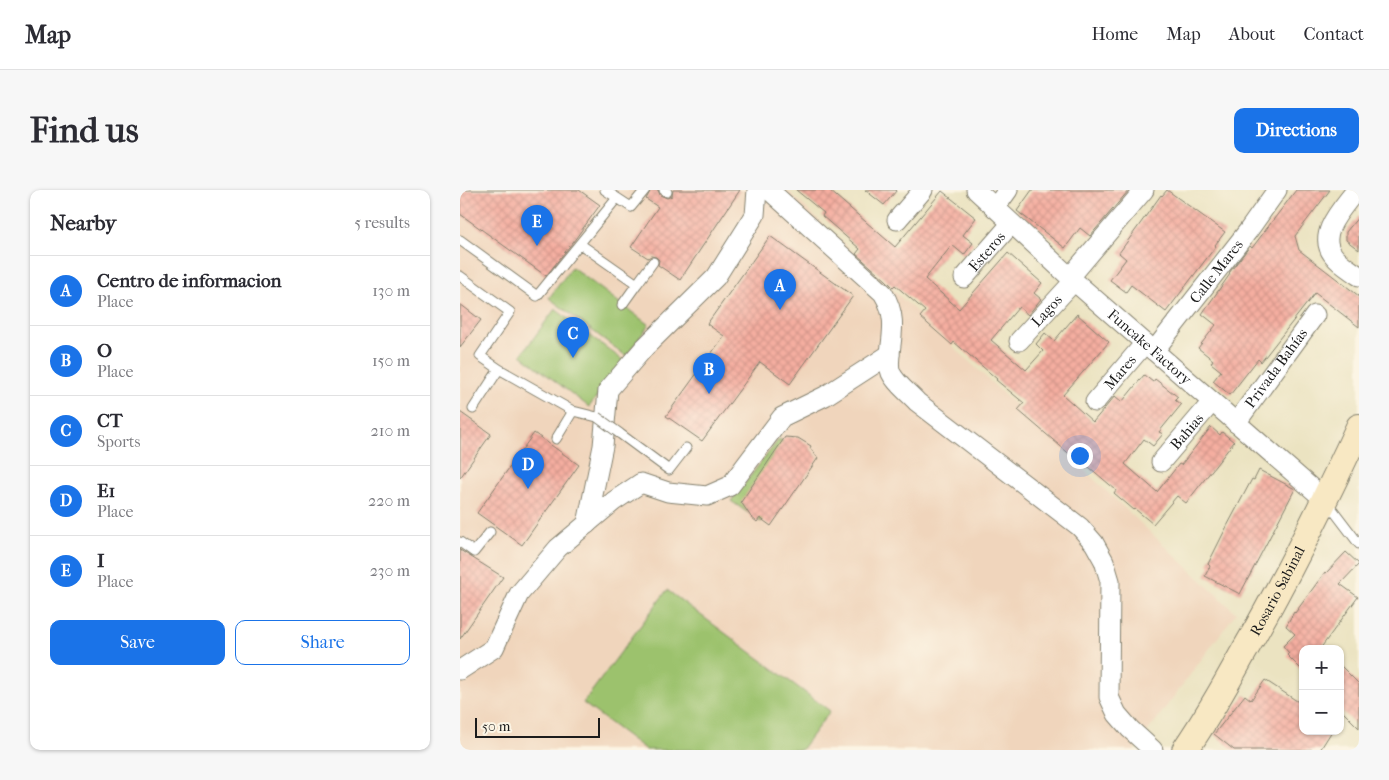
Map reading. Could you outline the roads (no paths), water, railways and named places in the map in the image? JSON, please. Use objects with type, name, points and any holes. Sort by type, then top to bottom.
[{"type":"main road","name":"Rosario Sabinal","points":[[1185,750],[1205,721],[1267,612],[1325,500],[1359,428]]},
{"type":"street","points":[[587,524],[604,446],[608,390],[645,347],[716,277],[755,215],[757,190]]},
{"type":"street","points":[[769,190],[883,293],[890,304],[893,317],[889,363],[890,372],[895,379],[917,402],[1080,527],[1094,542],[1104,561],[1110,581],[1109,697],[1117,714],[1153,750]]},
{"type":"street","points":[[897,220],[923,190]]},
{"type":"street","name":"Funcake Factory","points":[[976,190],[1072,279],[1325,500]]},
{"type":"street","name":"Esteros","points":[[995,208],[1008,190]]},
{"type":"street","name":"Lagos","points":[[1019,341],[1144,190]]},
{"type":"street","name":"Calle Mares","points":[[1149,347],[1248,231],[1277,190]]},
{"type":"street","points":[[1356,190],[1333,222],[1328,239],[1334,257],[1359,276]]},
{"type":"street","name":"Esteros","points":[[964,278],[1011,224]]},
{"type":"street","name":"Privada Bahías","points":[[1236,423],[1315,315]]},
{"type":"street","name":"Mares","points":[[1095,402],[1149,347]]},
{"type":"street","points":[[460,670],[494,648],[519,594],[558,548],[614,501],[641,483],[668,492],[707,496],[730,486],[782,417],[825,396],[890,354]]},
{"type":"street","name":"Bahias","points":[[1161,462],[1212,402]]},
{"type":"lane","points":[[605,190],[631,206],[645,190]]},
{"type":"lane","points":[[460,240],[537,296],[617,198]]},
{"type":"lane","points":[[580,244],[637,284]]},
{"type":"lane","points":[[622,305],[653,262]]},
{"type":"lane","points":[[460,276],[510,312],[480,356],[499,369],[573,411],[597,417],[669,470],[686,448]]},
{"type":"lane","points":[[473,409],[499,369]]},
{"type":"lane","points":[[556,440],[573,411]]},
{"type":"lane","points":[[1325,500],[1359,544]]},
{"type":"lane","points":[[460,542],[474,552],[490,532]]},
{"type":"place","name":"I","points":[[537,246]]},
{"type":"place","name":"Centro de informacion","points":[[780,310]]},
{"type":"place","name":"CT","points":[[573,358]]},
{"type":"place","name":"O","points":[[709,394]]},
{"type":"place","name":"E1","points":[[528,489]]}]
